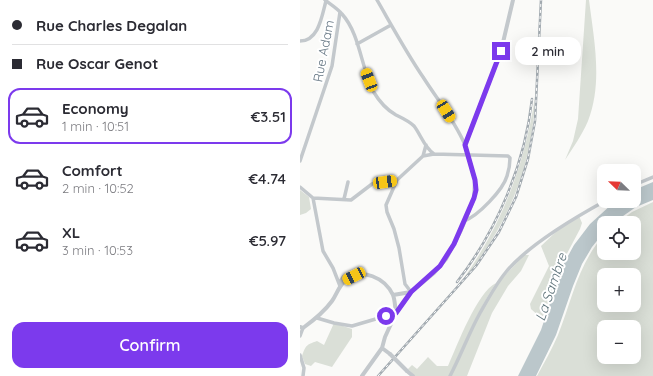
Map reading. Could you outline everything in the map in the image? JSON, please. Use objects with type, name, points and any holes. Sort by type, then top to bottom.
[{"type":"street","points":[[300,41],[309,39],[317,31],[325,0],[340,12],[348,23],[357,44],[372,90],[380,103],[388,110],[414,126],[426,145],[434,154]]},
{"type":"street","points":[[362,376],[382,348],[385,337],[396,313],[411,292],[434,273],[446,259],[474,198],[476,190],[475,180],[465,145],[458,131],[410,58],[378,0]]},
{"type":"street","points":[[465,145],[501,51],[513,0]]},
{"type":"street","name":"Rue Adam","points":[[300,160],[332,66],[340,12]]},
{"type":"street","points":[[357,44],[392,25]]},
{"type":"street","points":[[411,292],[405,284],[397,241],[386,205],[397,180],[423,156],[426,145]]},
{"type":"street","points":[[423,156],[434,154],[508,156],[510,158],[507,178],[501,187],[484,207],[471,219],[464,221]]},
{"type":"street","points":[[641,182],[653,177]]},
{"type":"street","points":[[300,187],[313,198],[351,200],[372,184],[397,180]]},
{"type":"street","points":[[344,199],[348,182]]},
{"type":"street","points":[[313,198],[323,251],[325,257],[330,261],[340,286]]},
{"type":"street","points":[[450,376],[479,314],[506,272],[524,255],[545,239],[597,206]]},
{"type":"street","points":[[300,336],[302,327],[317,318],[333,300],[340,286],[346,279],[354,276],[365,274],[374,276],[381,280],[393,295],[396,313]]},
{"type":"street","points":[[393,295],[411,292]]},
{"type":"street","points":[[317,318],[352,326],[396,313]]},
{"type":"street","points":[[382,348],[413,376]]},
{"type":"street","points":[[300,355],[304,368],[303,376]]},
{"type":"shaded area","points":[[586,0],[589,0],[595,46],[595,91],[593,106],[588,121],[565,160],[573,141],[578,119]]},
{"type":"shaded area","points":[[535,97],[529,149],[514,198],[490,243],[459,285],[487,241],[509,196],[524,148]]},
{"type":"shaded area","points":[[653,182],[653,200],[641,205],[641,187]]},
{"type":"shaded area","points":[[300,190],[309,197],[311,209],[300,215]]},
{"type":"shaded area","points":[[653,202],[653,376],[537,376],[558,335],[576,283],[597,244],[597,260],[641,260],[641,216],[627,216]]},
{"type":"shaded area","points":[[608,208],[635,208],[623,216],[599,216]]},
{"type":"shaded area","points":[[579,216],[582,223],[580,229],[562,263],[542,319],[531,309],[530,304],[549,266],[541,246],[559,229]]},
{"type":"shaded area","points":[[597,218],[597,241],[582,264],[556,335],[536,376],[518,376],[541,330],[562,267],[574,245],[590,224]]},
{"type":"shaded area","points":[[524,255],[529,255],[521,271],[508,286],[492,313],[467,376],[450,376],[479,314],[499,282]]},
{"type":"shaded area","points":[[496,283],[477,317],[449,376],[415,376],[408,369],[412,365],[417,369],[428,357],[437,366],[448,366],[468,320],[482,297],[489,288]]},
{"type":"shaded area","points":[[334,323],[352,329],[352,337],[332,367],[315,362],[311,366],[305,364],[302,356],[306,347],[317,341],[324,345]]},
{"type":"railway","points":[[378,376],[476,266],[499,232],[516,197],[528,159],[535,121],[541,0]]},
{"type":"railway","points":[[457,282],[485,241],[507,195],[523,148],[532,99]]},
{"type":"route","points":[[386,316],[396,313],[411,292],[434,273],[446,259],[474,198],[476,190],[475,180],[465,145],[501,51]]},
{"type":"water label","name":"La Sambre","points":[[551,287]]}]
